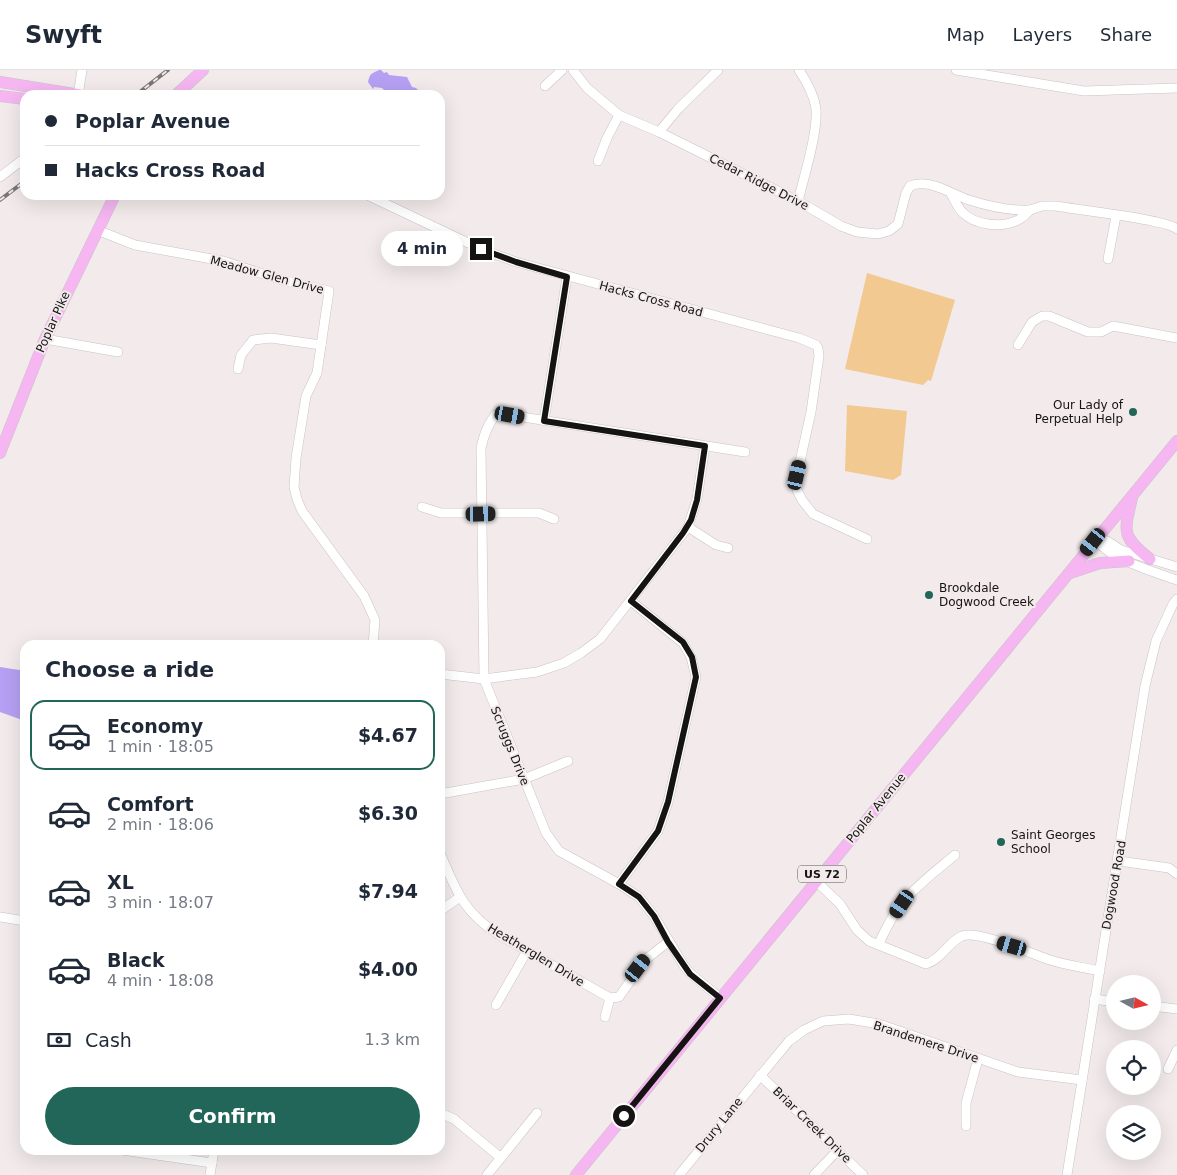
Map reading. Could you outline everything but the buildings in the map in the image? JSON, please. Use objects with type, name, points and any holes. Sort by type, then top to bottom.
[{"type":"main road","points":[[184,90],[203,70]]},
{"type":"main road","points":[[0,82],[49,90]]},
{"type":"main road","points":[[0,96],[20,98]]},
{"type":"main road","name":"Poplar Pike","points":[[1,447],[45,339],[112,200]]},
{"type":"main road","name":"Poplar Avenue","points":[[576,1175],[1177,441]]},
{"type":"main road","points":[[1132,496],[1126,529],[1128,539],[1150,559]]},
{"type":"main road","points":[[1068,574],[1100,562],[1129,561]]},
{"type":"street","points":[[80,90],[82,70]]},
{"type":"street","points":[[545,86],[562,70]]},
{"type":"street","name":"Cedar Ridge Drive","points":[[573,70],[586,88],[619,115],[659,132],[798,201],[841,226],[857,232],[878,234],[889,231],[898,224],[906,193],[910,186],[916,183],[936,186],[950,192]]},
{"type":"street","points":[[798,201],[815,128],[816,109],[809,84],[799,70]]},
{"type":"street","points":[[956,70],[1084,91],[1177,88]]},
{"type":"street","points":[[659,132],[711,72]]},
{"type":"street","points":[[598,161],[619,115]]},
{"type":"street","points":[[0,177],[20,162]]},
{"type":"street","points":[[950,192],[963,213],[977,221],[991,225],[1006,225],[1020,220],[1030,210]]},
{"type":"street","points":[[950,192],[984,204],[1022,210],[1030,210],[1042,206],[1056,206],[1173,226],[1177,229]]},
{"type":"street","name":"Hacks Cross Road","points":[[378,200],[484,250],[516,262],[799,338],[816,345],[819,352],[819,361],[811,412],[797,475],[796,483],[799,495],[814,514],[867,539]]},
{"type":"street","points":[[1108,259],[1116,216]]},
{"type":"street","name":"Meadow Glen Drive","points":[[97,230],[136,245],[215,260],[282,280],[329,291],[316,377],[306,396],[296,458],[294,487],[296,499],[302,511],[364,596],[375,620],[373,640]]},
{"type":"street","points":[[567,277],[544,421],[745,452]]},
{"type":"street","points":[[1018,345],[1032,322],[1042,316],[1049,316],[1088,332],[1101,332],[1113,326],[1177,338]]},
{"type":"street","points":[[238,369],[241,356],[253,340],[271,338],[321,346]]},
{"type":"street","points":[[45,339],[118,352]]},
{"type":"street","name":"Scruggs Drive","points":[[544,421],[510,415],[495,415],[484,432],[481,448],[484,679],[546,833],[559,851],[639,897],[654,916],[668,942],[690,974],[720,998]]},
{"type":"street","points":[[445,675],[484,679],[537,672],[564,663],[600,639],[688,527],[697,500],[705,446]]},
{"type":"street","points":[[422,507],[441,514],[540,513],[554,519]]},
{"type":"street","points":[[688,527],[710,541],[728,548]]},
{"type":"street","points":[[1096,539],[1107,541],[1121,550],[1177,566]]},
{"type":"street","points":[[1096,539],[1100,547],[1177,580]]},
{"type":"street","name":"Dogwood Road","points":[[1067,1175],[1145,686],[1156,641],[1177,599]]},
{"type":"street","points":[[619,884],[658,831],[668,802],[696,677],[692,657],[683,642],[631,601]]},
{"type":"street","points":[[445,793],[524,779],[568,761]]},
{"type":"street","points":[[878,945],[889,922],[902,904],[932,874],[955,855]]},
{"type":"street","points":[[1118,861],[1169,868],[1177,874]]},
{"type":"street","name":"Heatherglen Drive","points":[[445,864],[460,897],[472,913],[484,924],[526,951],[610,998]]},
{"type":"street","points":[[816,881],[840,904],[857,930],[869,941],[926,964],[936,961],[942,953],[962,936],[971,936],[1016,947],[1048,960],[1100,971]]},
{"type":"street","points":[[445,908],[460,897]]},
{"type":"street","points":[[0,917],[20,920]]},
{"type":"street","points":[[605,1017],[610,998],[619,997],[650,954],[668,942]]},
{"type":"street","points":[[496,1005],[526,951]]},
{"type":"street","points":[[1094,1000],[1106,1001]]},
{"type":"street","points":[[1161,1007],[1177,1009]]},
{"type":"street","name":"Brandemere Drive","points":[[760,1075],[789,1041],[804,1030],[823,1021],[849,1019],[879,1024],[1018,1072],[1082,1080]]},
{"type":"street","points":[[1168,1069],[1177,1050]]},
{"type":"street","points":[[966,1126],[966,1103],[978,1059]]},
{"type":"street","name":"Briar Creek Drive","points":[[760,1075],[863,1175]]},
{"type":"street","name":"Drury Lane","points":[[679,1175],[760,1075]]},
{"type":"street","points":[[487,1175],[537,1113]]},
{"type":"street","points":[[445,1115],[454,1119],[501,1158]]},
{"type":"street","points":[[814,1175],[838,1150]]},
{"type":"street","points":[[157,1155],[212,1163]]},
{"type":"street","points":[[210,1175],[213,1155]]},
{"type":"shaded area","points":[[381,70],[389,75],[407,77],[412,87],[418,90],[384,90],[374,87],[373,89],[368,82],[371,74]]},
{"type":"shaded area","points":[[867,273],[955,300],[931,381],[928,380],[923,385],[845,369]]},
{"type":"shaded area","points":[[847,405],[907,411],[901,475],[893,480],[845,471]]},
{"type":"shaded area","points":[[0,667],[20,670],[20,719],[0,712]]},
{"type":"railway","points":[[142,90],[168,70]]},
{"type":"railway","points":[[0,200],[20,185]]},
{"type":"place","name":"Our Lady of Perpetual Help","points":[[1133,412]]},
{"type":"place","name":"Brookdale Dogwood Creek","points":[[929,595]]},
{"type":"place","name":"Saint Georges School","points":[[1001,842]]},
{"type":"route","points":[[481,249],[516,262],[567,277],[544,421],[705,446],[697,500],[688,527],[631,601],[683,642],[692,657],[696,677],[668,802],[658,831],[619,884],[639,897],[654,916],[668,942],[690,974],[720,998],[624,1116]]}]
